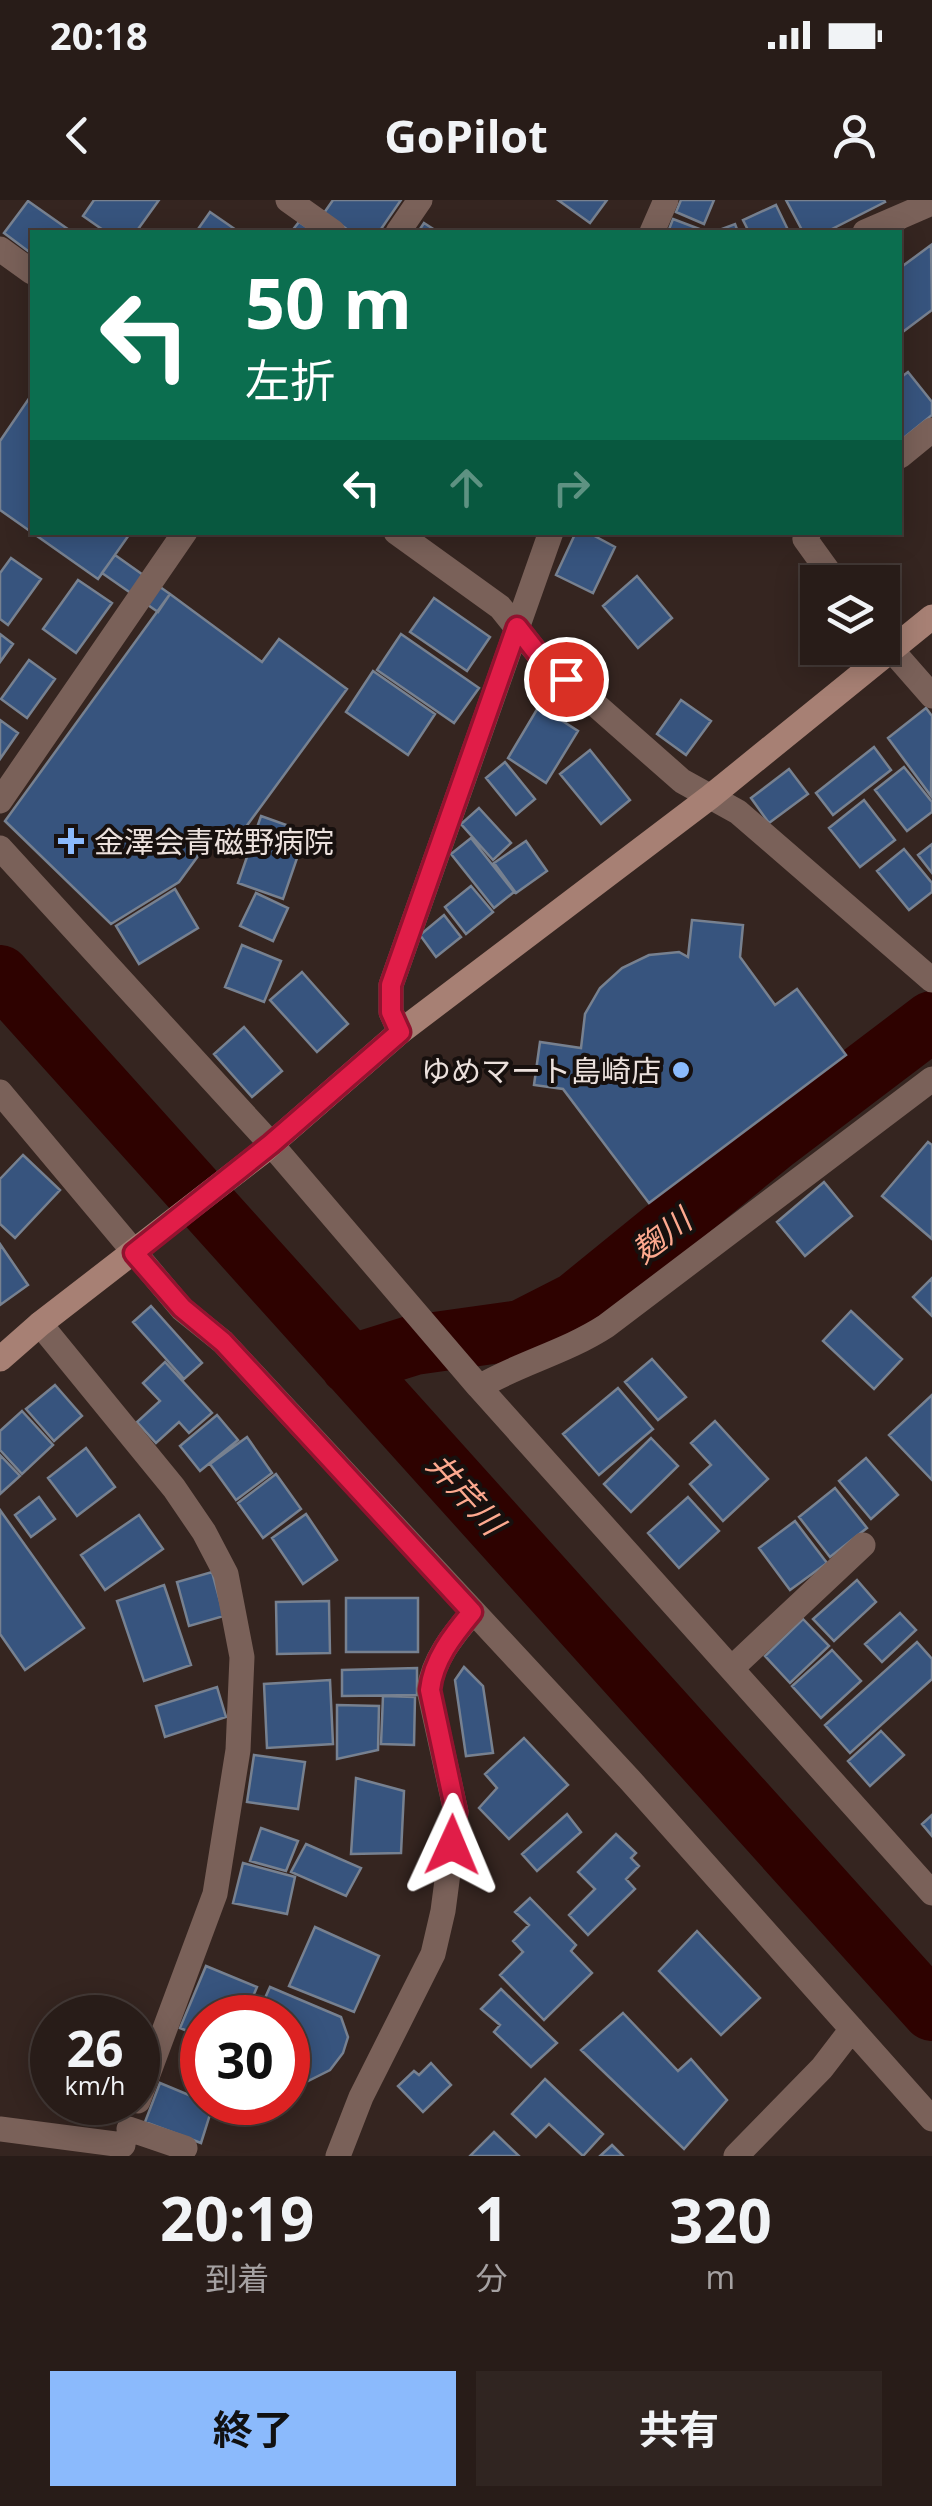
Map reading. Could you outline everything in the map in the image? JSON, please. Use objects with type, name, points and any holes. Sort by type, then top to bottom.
[{"type":"street","points":[[288,200],[330,230]]},
{"type":"street","points":[[399,230],[420,200]]},
{"type":"street","points":[[653,230],[666,200]]},
{"type":"street","points":[[871,230],[929,211]]},
{"type":"street","points":[[0,249],[30,271]]},
{"type":"street","points":[[902,454],[932,430]]},
{"type":"street","points":[[0,801],[183,535]]},
{"type":"street","points":[[400,535],[500,607],[538,654],[682,781],[738,812],[932,980]]},
{"type":"street","points":[[400,1032],[391,1012],[391,985],[550,535]]},
{"type":"street","points":[[808,535],[812,551],[823,565]]},
{"type":"street","points":[[900,636],[932,618]]},
{"type":"street","points":[[900,659],[932,696]]},
{"type":"street","points":[[0,1359],[266,1149],[400,1032],[710,798],[863,665]]},
{"type":"street","points":[[0,848],[932,1893]]},
{"type":"street","points":[[479,1387],[503,1373],[576,1346],[606,1326],[932,1079]]},
{"type":"street","points":[[0,1092],[143,1246],[182,1308],[223,1342],[630,1780],[932,2119]]},
{"type":"street","points":[[40,1324],[174,1488],[204,1532],[226,1574],[242,1658],[238,1750],[215,1894],[160,2041]]},
{"type":"street","points":[[732,1668],[863,1544]]},
{"type":"street","points":[[338,2156],[361,2096],[433,1954],[456,1812],[430,1690],[431,1676],[450,1639],[472,1612]]},
{"type":"street","points":[[736,2156],[822,2068],[852,2029]]},
{"type":"street","points":[[0,2129],[186,2148]]},
{"type":"building","points":[[94,200],[159,200],[137,230],[103,230],[83,216]]},
{"type":"building","points":[[333,200],[401,200],[380,230],[348,230],[324,213]]},
{"type":"building","points":[[558,200],[607,200],[590,223]]},
{"type":"building","points":[[681,200],[714,200],[704,224],[676,212]]},
{"type":"building","points":[[786,200],[885,202],[830,230],[802,230]]},
{"type":"building","points":[[28,201],[69,230],[30,230],[30,252],[4,233]]},
{"type":"building","points":[[776,205],[788,230],[748,230],[743,220]]},
{"type":"building","points":[[210,212],[236,230],[197,230]]},
{"type":"building","points":[[673,219],[702,230],[669,230]]},
{"type":"building","points":[[299,222],[311,230],[293,230]]},
{"type":"building","points":[[931,245],[932,310],[902,332],[902,267]]},
{"type":"building","points":[[908,372],[932,402],[932,415],[902,439],[902,376]]},
{"type":"building","points":[[30,397],[30,531],[0,510],[0,441]]},
{"type":"building","points":[[36,535],[129,535],[98,579]]},
{"type":"building","points":[[575,535],[593,535],[615,547],[593,593],[556,575]]},
{"type":"building","points":[[115,555],[170,594],[158,612],[102,573]]},
{"type":"building","points":[[11,558],[41,579],[8,625],[0,619],[0,573]]},
{"type":"building","points":[[637,576],[672,618],[638,648],[603,606]]},
{"type":"building","points":[[78,580],[112,603],[76,653],[43,629]]},
{"type":"building","points":[[170,594],[262,662],[279,639],[347,689],[226,854],[209,841],[179,882],[111,924],[5,821]]},
{"type":"building","points":[[434,598],[490,637],[467,671],[410,632]]},
{"type":"building","points":[[0,634],[13,644],[0,662]]},
{"type":"building","points":[[401,634],[479,688],[454,723],[377,670]]},
{"type":"building","points":[[29,660],[55,679],[27,718],[1,699]]},
{"type":"building","points":[[373,671],[435,714],[408,755],[346,712]]},
{"type":"building","points":[[681,700],[711,721],[686,755],[657,734]]},
{"type":"building","points":[[539,706],[578,731],[546,783],[508,758]]},
{"type":"building","points":[[926,708],[932,716],[931,796],[888,738]]},
{"type":"building","points":[[0,720],[18,733],[0,759]]},
{"type":"building","points":[[874,747],[891,770],[833,815],[816,793]]},
{"type":"building","points":[[590,750],[630,800],[601,824],[560,774]]},
{"type":"building","points":[[505,762],[535,799],[516,815],[486,778]]},
{"type":"building","points":[[904,767],[932,802],[932,812],[907,831],[875,790]]},
{"type":"building","points":[[789,769],[808,794],[769,823],[751,798]]},
{"type":"building","points":[[864,800],[895,840],[860,867],[829,828]]},
{"type":"building","points":[[479,808],[511,843],[493,860],[461,824]]},
{"type":"building","points":[[261,816],[306,832],[283,899],[238,883]]},
{"type":"building","points":[[471,838],[514,892],[494,908],[451,854]]},
{"type":"building","points":[[526,841],[547,871],[516,893],[494,863]]},
{"type":"building","points":[[932,844],[932,873],[918,855]]},
{"type":"building","points":[[904,849],[932,883],[932,892],[909,910],[877,871]]},
{"type":"building","points":[[471,886],[493,912],[466,934],[445,907]]},
{"type":"building","points":[[175,889],[198,928],[139,964],[116,926]]},
{"type":"building","points":[[256,893],[288,908],[273,941],[240,926]]},
{"type":"building","points":[[444,915],[461,937],[436,957],[420,935]]},
{"type":"building","name":"ゆめマート島崎店","points":[[692,920],[743,925],[740,957],[775,1005],[797,989],[846,1055],[649,1203],[563,1089],[534,1085],[540,1042],[581,1048],[585,1014],[600,988],[622,968],[649,955],[679,952],[688,957]]},
{"type":"building","points":[[242,945],[281,961],[264,1002],[225,987]]},
{"type":"building","points":[[302,972],[348,1024],[317,1052],[270,1000]]},
{"type":"building","points":[[244,1027],[282,1071],[252,1097],[214,1054]]},
{"type":"building","points":[[928,1142],[932,1145],[932,1239],[882,1196]]},
{"type":"building","points":[[23,1155],[60,1190],[15,1238],[0,1224],[0,1179]]},
{"type":"building","points":[[824,1182],[852,1216],[805,1256],[777,1222]]},
{"type":"building","points":[[0,1244],[28,1285],[0,1305]]},
{"type":"building","points":[[932,1278],[932,1316],[913,1297]]},
{"type":"building","points":[[151,1306],[202,1363],[184,1379],[133,1322]]},
{"type":"building","points":[[851,1311],[902,1359],[874,1389],[823,1341]]},
{"type":"building","points":[[652,1359],[686,1397],[658,1420],[625,1382]]},
{"type":"building","points":[[165,1362],[212,1413],[189,1433],[179,1422],[156,1443],[137,1422],[160,1401],[143,1383]]},
{"type":"building","points":[[55,1385],[82,1416],[54,1441],[26,1409]]},
{"type":"building","points":[[618,1388],[653,1429],[599,1475],[563,1434]]},
{"type":"building","points":[[932,1395],[932,1480],[889,1435]]},
{"type":"building","points":[[22,1411],[53,1445],[22,1474],[0,1450],[0,1431]]},
{"type":"building","points":[[217,1415],[238,1440],[200,1471],[180,1446]]},
{"type":"building","points":[[715,1421],[768,1479],[723,1521],[690,1484],[711,1465],[691,1443]]},
{"type":"building","points":[[247,1437],[272,1473],[236,1500],[210,1464]]},
{"type":"building","points":[[651,1438],[678,1466],[631,1512],[604,1484]]},
{"type":"building","points":[[86,1448],[115,1487],[77,1516],[48,1478]]},
{"type":"building","points":[[0,1455],[20,1476],[0,1494]]},
{"type":"building","points":[[866,1458],[898,1495],[871,1519],[839,1481]]},
{"type":"building","points":[[276,1474],[301,1509],[263,1538],[238,1503]]},
{"type":"building","points":[[835,1488],[867,1528],[830,1557],[799,1517]]},
{"type":"building","points":[[39,1497],[55,1519],[31,1537],[15,1515]]},
{"type":"building","points":[[688,1497],[719,1531],[679,1568],[648,1533]]},
{"type":"building","points":[[0,1510],[84,1628],[25,1670],[0,1634]]},
{"type":"building","points":[[306,1514],[337,1560],[303,1584],[272,1538]]},
{"type":"building","points":[[139,1515],[163,1549],[105,1590],[81,1555]]},
{"type":"building","points":[[795,1521],[827,1563],[790,1590],[759,1548]]},
{"type":"building","points":[[212,1572],[224,1616],[189,1626],[177,1582]]},
{"type":"building","points":[[857,1580],[876,1602],[834,1641],[813,1619]]},
{"type":"building","points":[[164,1585],[191,1665],[144,1681],[117,1601]]},
{"type":"building","points":[[346,1598],[418,1598],[418,1652],[346,1652]]},
{"type":"building","points":[[329,1601],[330,1653],[277,1654],[276,1602]]},
{"type":"building","points":[[900,1613],[916,1630],[882,1662],[865,1644]]},
{"type":"building","points":[[803,1619],[829,1646],[790,1683],[765,1656]]},
{"type":"building","points":[[917,1642],[932,1659],[932,1679],[850,1753],[825,1725]]},
{"type":"building","points":[[832,1650],[861,1681],[821,1718],[792,1686]]},
{"type":"building","points":[[464,1667],[483,1686],[493,1753],[466,1756],[455,1680]]},
{"type":"building","points":[[417,1668],[417,1695],[342,1696],[342,1670]]},
{"type":"building","points":[[330,1680],[333,1744],[267,1748],[264,1684]]},
{"type":"building","points":[[217,1687],[226,1717],[165,1737],[156,1706]]},
{"type":"building","points":[[383,1696],[415,1697],[414,1745],[381,1744]]},
{"type":"building","points":[[337,1705],[379,1706],[378,1750],[337,1759]]},
{"type":"building","points":[[881,1731],[904,1755],[870,1786],[848,1761]]},
{"type":"building","points":[[524,1738],[568,1785],[509,1839],[479,1808],[497,1788],[485,1774]]},
{"type":"building","points":[[254,1755],[305,1762],[298,1809],[247,1802]]},
{"type":"building","points":[[356,1778],[404,1791],[401,1853],[351,1854]]},
{"type":"building","points":[[567,1814],[581,1832],[537,1871],[522,1854]]},
{"type":"building","points":[[932,1815],[932,1836],[922,1824]]},
{"type":"building","points":[[261,1828],[298,1841],[286,1871],[250,1861]]},
{"type":"building","points":[[616,1834],[636,1853],[631,1858],[639,1866],[626,1879],[635,1889],[588,1935],[569,1915],[595,1889],[578,1872]]},
{"type":"building","points":[[306,1844],[361,1868],[346,1896],[291,1872]]},
{"type":"building","points":[[243,1863],[295,1877],[287,1914],[233,1903]]},
{"type":"building","points":[[530,1898],[576,1945],[571,1951],[592,1973],[544,2020],[500,1975],[523,1952],[513,1941],[529,1925],[515,1912]]},
{"type":"building","points":[[315,1927],[379,1956],[354,2012],[289,1986]]},
{"type":"building","points":[[697,1931],[760,1998],[721,2035],[659,1971]]},
{"type":"building","points":[[206,1966],[257,1987],[254,1995],[194,1995]]},
{"type":"building","points":[[270,1987],[289,1995],[266,1995]]},
{"type":"building","points":[[501,1989],[557,2043],[531,2067],[494,2032],[500,2025],[481,2009]]},
{"type":"building","points":[[310,2004],[341,2017],[348,2037],[343,2053],[330,2070],[310,2080]]},
{"type":"building","points":[[623,2013],[678,2071],[691,2059],[727,2100],[684,2149],[581,2050]]},
{"type":"building","points":[[431,2063],[451,2085],[423,2112],[398,2086],[414,2071],[419,2075]]},
{"type":"building","points":[[545,2079],[603,2134],[583,2156],[549,2124],[536,2137],[512,2114]]},
{"type":"building","points":[[160,2083],[180,2091],[180,2125],[207,2125],[201,2143],[153,2125],[160,2125]]},
{"type":"building","points":[[494,2132],[519,2156],[470,2156]]},
{"type":"building","points":[[612,2145],[623,2156],[600,2156]]},
{"type":"waterway","name":"井芹川","points":[[0,975],[932,2011]]},
{"type":"waterway","name":"麹川","points":[[350,1365],[414,1345],[521,1330],[576,1302],[775,1140],[932,1021]]},
{"type":"place","name":"金澤会青磁野病院","points":[[71,841]]},
{"type":"place","name":"ゆめマート島崎店","points":[[681,1070]]},
{"type":"route","points":[[452,1845],[456,1812],[430,1690],[431,1676],[450,1639],[472,1612],[223,1342],[182,1308],[134,1253],[271,1144],[400,1032],[391,1012],[391,985],[517,627],[538,654],[566,679]]}]
